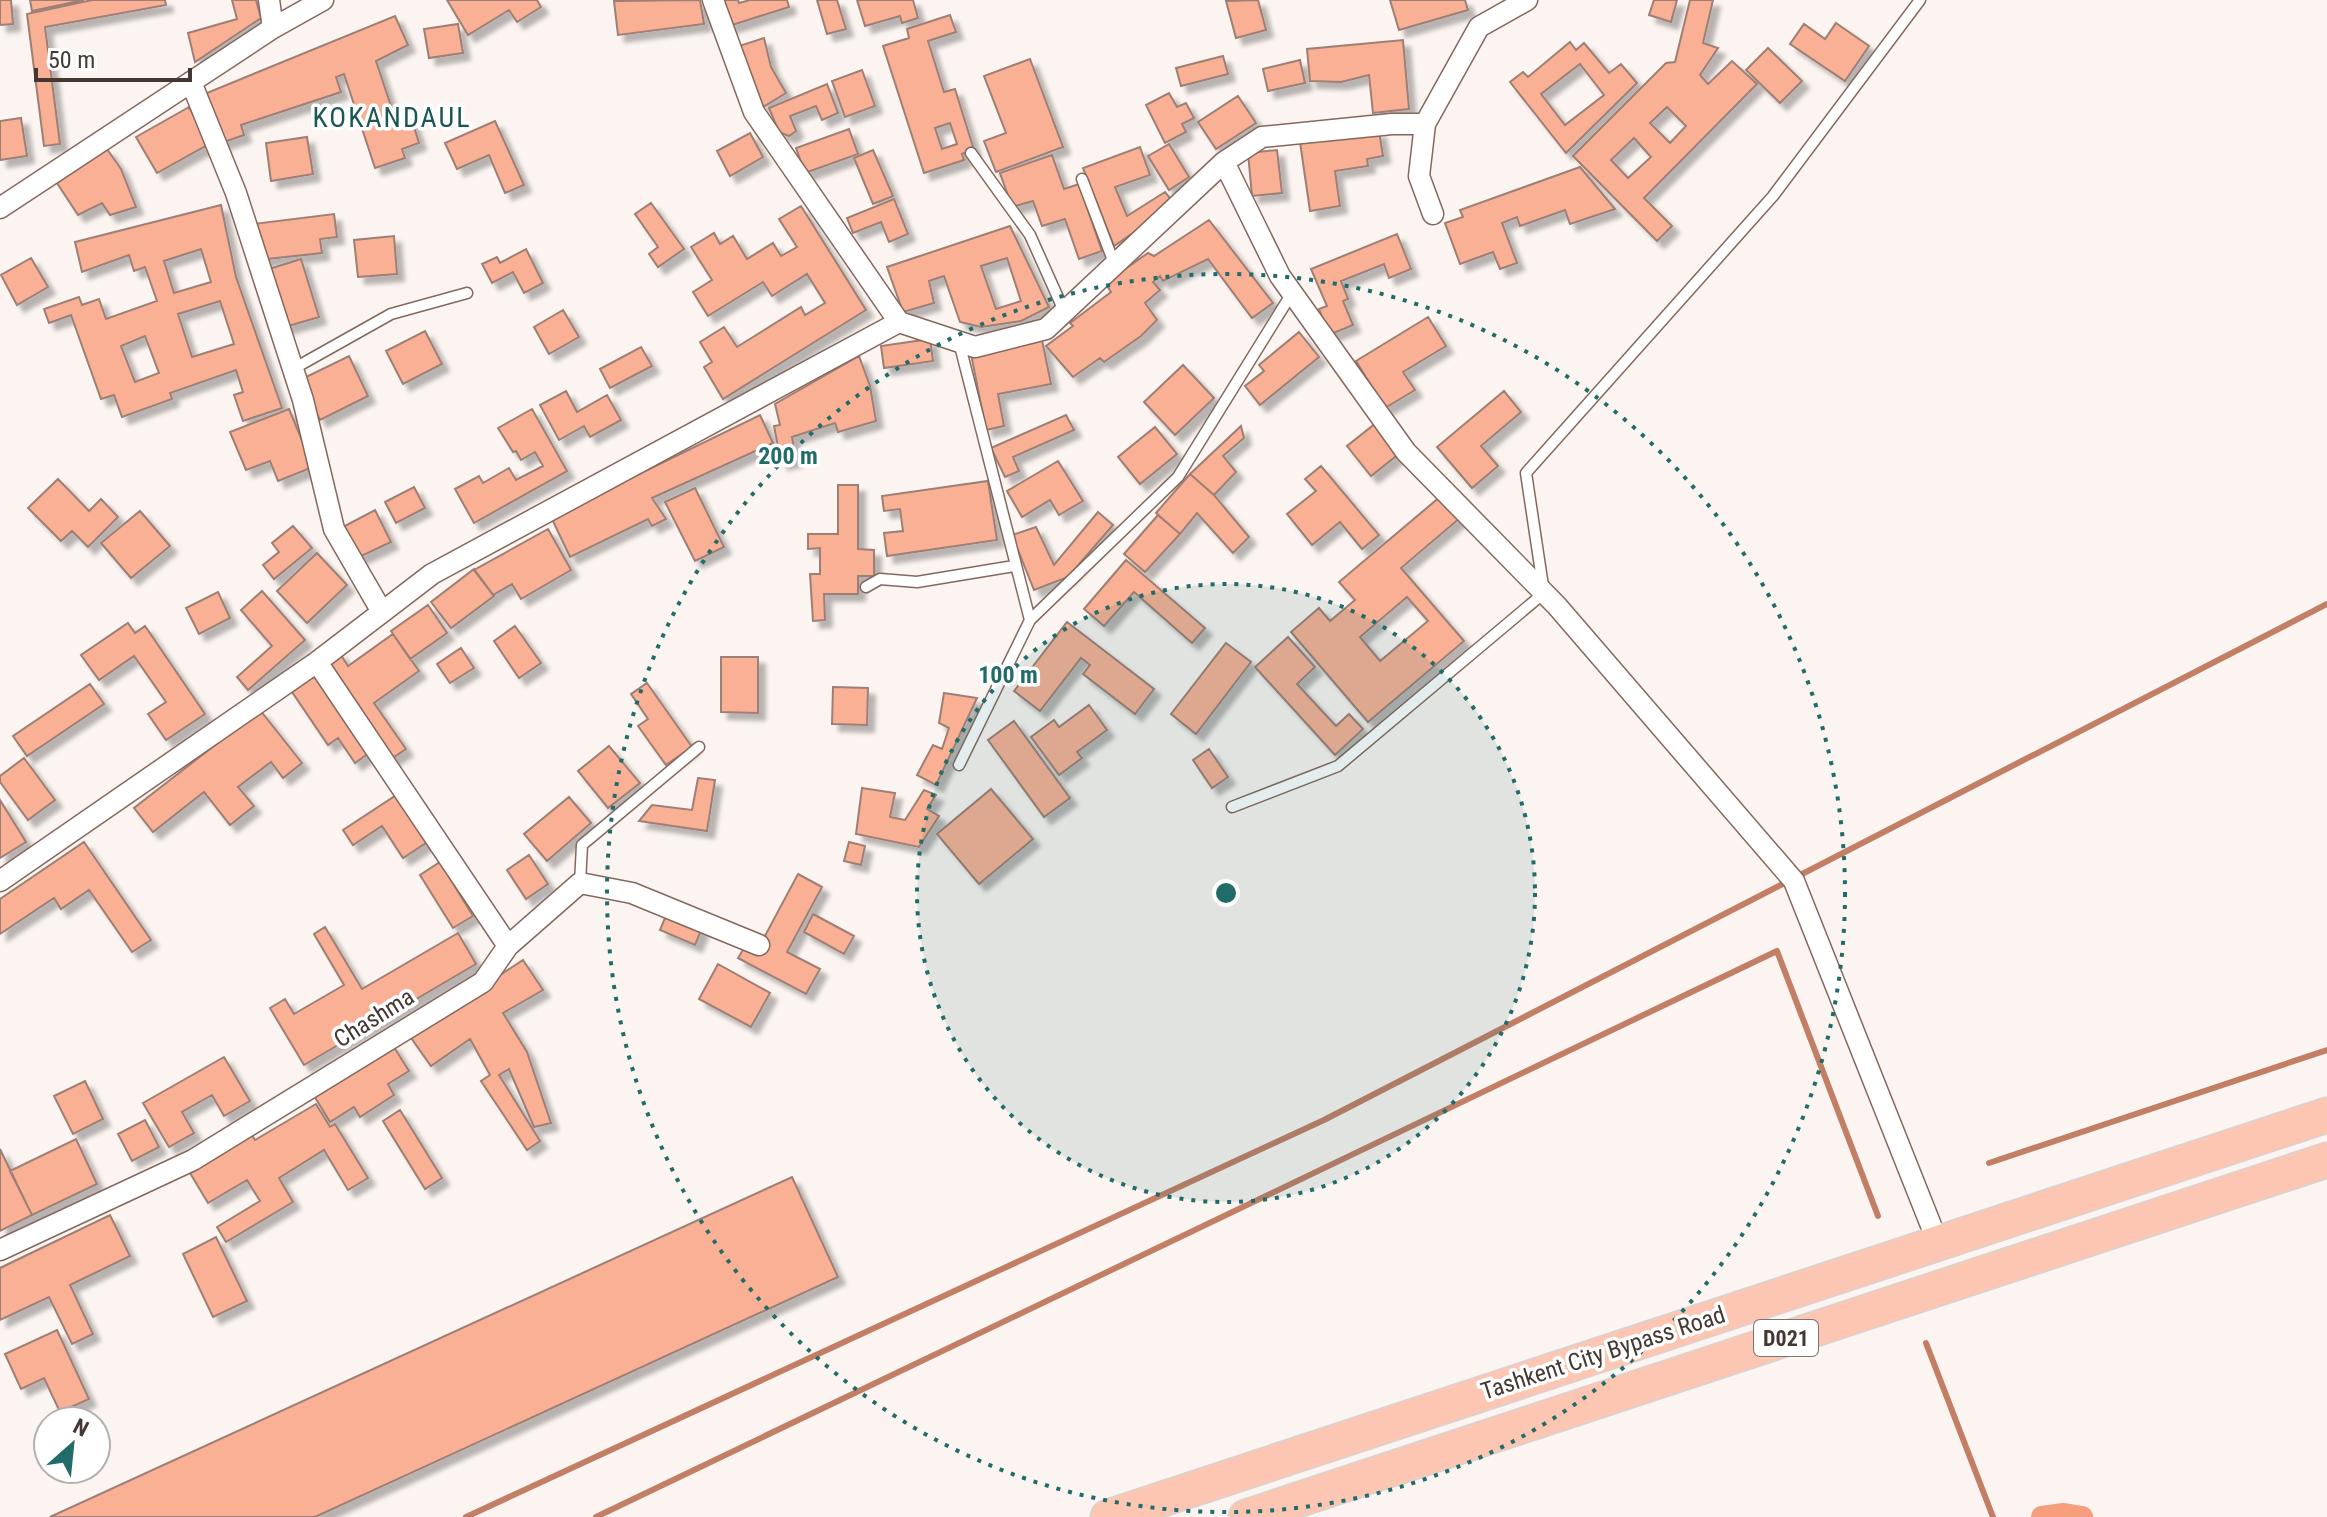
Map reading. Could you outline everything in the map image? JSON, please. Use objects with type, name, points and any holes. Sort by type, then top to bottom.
[{"type":"highway","name":"Tashkent City Bypass Road","points":[[1108,1517],[2327,1115]]},
{"type":"highway","name":"Tashkent City Bypass Road","points":[[1246,1517],[2327,1160]]},
{"type":"street","points":[[269,0],[273,28]]},
{"type":"street","points":[[0,208],[273,28],[323,0]]},
{"type":"street","points":[[713,0],[754,112],[899,322],[975,347],[1046,329],[1224,162],[1262,137],[1392,124],[1425,124]]},
{"type":"street","points":[[1433,214],[1419,176],[1425,124],[1479,27],[1527,0]]},
{"type":"street","points":[[191,82],[236,193],[303,400],[334,529],[382,612]]},
{"type":"street","points":[[1224,162],[1280,276],[1406,452],[1544,593],[1790,877],[1938,1243]]},
{"type":"street","points":[[0,881],[317,662],[432,574],[899,322]]},
{"type":"street","points":[[317,662],[508,946]]},
{"type":"street","points":[[580,883],[632,893],[759,945]]},
{"type":"street","name":"Chashma","points":[[0,1250],[193,1160],[483,982],[508,946],[580,883]]},
{"type":"lane","points":[[1232,807],[1338,766],[1544,593],[1526,473],[1773,196],[1920,0]]},
{"type":"lane","points":[[971,153],[1030,235],[1064,311]]},
{"type":"lane","points":[[1082,179],[1114,263]]},
{"type":"lane","points":[[293,369],[391,314],[467,293]]},
{"type":"lane","points":[[959,765],[1030,620],[1178,477],[1292,293]]},
{"type":"lane","points":[[959,342],[1030,620]]},
{"type":"lane","points":[[866,587],[880,579],[917,582],[1014,566]]},
{"type":"lane","points":[[580,883],[582,845],[699,747]]},
{"type":"building","points":[[0,0],[11,0],[13,24],[0,25]]},
{"type":"building","points":[[30,0],[84,0],[32,11]]},
{"type":"building","points":[[92,0],[165,0],[166,5],[45,27],[60,144],[44,146],[27,14]]},
{"type":"building","points":[[232,0],[256,0],[261,18],[195,62],[188,33],[237,19]]},
{"type":"building","points":[[447,0],[537,0],[541,7],[517,22],[509,10],[468,35]]},
{"type":"building","points":[[700,0],[704,24],[618,35],[614,1]]},
{"type":"building","points":[[721,0],[738,0],[739,3],[787,0],[789,7],[729,26]]},
{"type":"building","points":[[817,0],[837,0],[846,29],[827,34]]},
{"type":"building","points":[[857,0],[913,0],[918,18],[902,23],[900,16],[865,26]]},
{"type":"building","points":[[1258,0],[1266,30],[1236,38],[1226,1]]},
{"type":"building","points":[[1390,0],[1465,0],[1468,10],[1399,30]]},
{"type":"building","points":[[1654,0],[1677,0],[1671,22],[1649,15]]},
{"type":"building","points":[[1690,0],[1713,0],[1703,43],[1718,48],[1700,75],[1708,84],[1732,61],[1757,84],[1644,198],[1672,226],[1657,241],[1573,156],[1666,63],[1675,62]],"holes":[[[1667,107],[1686,126],[1670,143],[1650,123]],[[1634,138],[1651,157],[1628,178],[1611,160]]]},
{"type":"building","points":[[950,15],[956,32],[928,41],[944,92],[955,89],[974,150],[962,154],[964,160],[924,173],[883,46],[909,38],[907,29]],"holes":[[[950,123],[957,144],[942,149],[935,128]]]},
{"type":"building","points":[[395,16],[408,45],[376,61],[395,118],[410,114],[419,143],[402,149],[405,158],[375,168],[344,74],[336,77],[341,92],[241,125],[244,135],[221,143],[202,95]]},
{"type":"building","points":[[1836,23],[1869,46],[1845,81],[1790,44],[1804,24],[1825,39]]},
{"type":"building","points":[[458,24],[463,53],[429,58],[424,29]]},
{"type":"building","points":[[764,38],[771,67],[786,93],[763,107],[736,47]]},
{"type":"building","points":[[1403,40],[1409,109],[1373,113],[1369,75],[1341,82],[1310,81],[1307,49]]},
{"type":"building","points":[[1570,42],[1576,50],[1584,43],[1609,73],[1621,64],[1637,83],[1566,153],[1510,82],[1523,72],[1528,77]],"holes":[[[1580,64],[1604,95],[1565,125],[1541,94]]]},
{"type":"building","points":[[1768,48],[1802,81],[1780,103],[1746,70]]},
{"type":"building","points":[[1223,56],[1228,74],[1181,86],[1176,68]]},
{"type":"building","points":[[1030,59],[1063,147],[996,172],[984,141],[1006,133],[984,76]]},
{"type":"building","points":[[1300,60],[1305,83],[1268,91],[1263,69]]},
{"type":"building","points":[[862,70],[875,106],[845,117],[832,81]]},
{"type":"building","points":[[827,84],[838,113],[822,120],[816,106],[790,116],[796,131],[789,136],[779,132],[769,108]]},
{"type":"building","points":[[1169,93],[1177,107],[1186,103],[1194,118],[1182,124],[1186,132],[1165,143],[1146,105]]},
{"type":"building","points":[[1238,96],[1256,123],[1216,149],[1198,122]]},
{"type":"building","points":[[189,107],[209,144],[157,173],[136,137]]},
{"type":"building","points":[[21,118],[27,156],[0,160],[0,121]]},
{"type":"building","points":[[495,121],[524,185],[505,193],[489,155],[457,169],[445,143]]},
{"type":"building","points":[[849,129],[858,154],[805,173],[796,148]]},
{"type":"building","points":[[1379,131],[1383,156],[1367,159],[1368,166],[1335,171],[1340,206],[1310,211],[1300,142]]},
{"type":"building","points":[[750,133],[763,157],[730,176],[717,151]]},
{"type":"building","points":[[307,137],[313,174],[271,181],[266,143]]},
{"type":"building","points":[[1169,144],[1189,177],[1169,190],[1148,156]]},
{"type":"building","points":[[1140,147],[1150,175],[1115,187],[1127,216],[1165,192],[1175,204],[1114,246],[1083,168]]},
{"type":"building","points":[[107,149],[121,169],[136,207],[110,215],[102,203],[78,215],[57,183]]},
{"type":"building","points":[[873,150],[893,196],[873,204],[854,158]]},
{"type":"building","points":[[1277,150],[1282,193],[1252,196],[1248,153]]},
{"type":"building","points":[[1052,155],[1064,189],[1079,184],[1102,251],[1079,259],[1065,219],[1042,226],[1033,201],[1012,207],[1000,173]]},
{"type":"building","points":[[1580,167],[1615,209],[1570,224],[1565,210],[1520,226],[1517,217],[1502,223],[1517,263],[1500,269],[1493,252],[1460,264],[1445,223],[1463,217],[1460,210]]},
{"type":"building","points":[[894,199],[908,234],[889,242],[881,222],[853,233],[847,218]]},
{"type":"building","points":[[651,203],[684,249],[658,267],[649,254],[658,247],[635,214]]},
{"type":"building","points":[[221,205],[236,277],[282,408],[243,421],[234,395],[243,392],[236,370],[170,393],[172,399],[122,417],[114,395],[101,399],[71,315],[49,323],[44,309],[79,297],[82,305],[99,299],[106,319],[157,301],[145,267],[134,271],[129,255],[82,272],[75,242]],"holes":[[[201,249],[211,282],[174,293],[164,261]],[[220,301],[234,344],[192,357],[178,314]],[[145,336],[159,373],[135,382],[121,346]]]},
{"type":"building","points":[[801,206],[866,310],[723,399],[704,367],[712,362],[700,342],[724,327],[737,347],[801,307],[805,315],[825,303],[807,274],[772,296],[763,282],[708,316],[693,292],[712,280],[691,247],[714,233],[720,244],[733,236],[747,259],[773,243],[781,256],[797,247],[779,219]]},
{"type":"building","points":[[334,214],[337,237],[320,239],[322,253],[258,260],[253,224]]},
{"type":"building","points":[[1209,220],[1273,303],[1252,318],[1208,259],[1163,281],[1160,276],[1153,282],[1160,290],[1145,303],[1157,320],[1141,336],[1104,362],[1100,358],[1073,377],[1046,346],[1111,292],[1105,283],[1148,253],[1154,256]]},
{"type":"building","points":[[1010,226],[1049,307],[1021,321],[981,327],[960,322],[944,276],[929,281],[934,303],[903,312],[887,267]],"holes":[[[1007,258],[1021,301],[996,309],[981,266]]]},
{"type":"building","points":[[1397,234],[1411,269],[1389,278],[1384,264],[1341,281],[1348,299],[1343,301],[1353,325],[1329,335],[1319,309],[1327,306],[1311,269]]},
{"type":"building","points":[[394,236],[397,274],[358,277],[354,240]]},
{"type":"building","points":[[526,249],[543,283],[524,293],[513,272],[492,283],[482,264],[497,257],[500,263]]},
{"type":"building","points":[[31,258],[48,287],[17,305],[1,275]]},
{"type":"building","points":[[301,259],[319,317],[285,327],[266,270]]},
{"type":"building","points":[[563,310],[579,337],[549,354],[534,327]]},
{"type":"building","points":[[1428,317],[1446,346],[1403,372],[1415,390],[1385,408],[1356,361]]},
{"type":"building","points":[[425,331],[442,364],[403,384],[386,351]]},
{"type":"building","points":[[1299,332],[1319,357],[1260,405],[1245,386],[1264,371],[1259,365]]},
{"type":"building","points":[[930,339],[933,361],[884,368],[881,346]]},
{"type":"building","points":[[1042,340],[1051,384],[998,394],[1004,426],[986,430],[971,354]]},
{"type":"building","points":[[641,347],[652,366],[610,388],[600,369]]},
{"type":"building","points":[[349,356],[368,396],[320,420],[300,380]]},
{"type":"building","points":[[859,356],[870,386],[876,421],[838,432],[835,423],[792,437],[796,459],[781,463],[774,426],[780,425],[775,404]]},
{"type":"building","points":[[1183,365],[1214,398],[1175,435],[1144,402]]},
{"type":"building","points":[[566,391],[577,412],[607,395],[621,420],[590,437],[584,426],[559,440],[540,405]]},
{"type":"building","points":[[1504,391],[1521,412],[1481,446],[1498,466],[1472,488],[1437,447]]},
{"type":"building","points":[[289,409],[313,467],[278,481],[270,461],[246,470],[230,432]]},
{"type":"building","points":[[532,409],[567,471],[474,523],[455,489],[479,476],[483,483],[509,468],[516,480],[543,466],[535,452],[521,460],[498,428]]},
{"type":"building","points":[[760,415],[773,443],[652,498],[666,519],[652,526],[648,519],[570,557],[551,517]]},
{"type":"building","points":[[1066,415],[1074,430],[1013,457],[1019,471],[1005,477],[991,448]]},
{"type":"building","points":[[1376,423],[1400,453],[1371,476],[1347,446]]},
{"type":"building","points":[[1241,426],[1244,438],[1223,456],[1236,472],[1214,495],[1190,474]]},
{"type":"building","points":[[1155,427],[1177,454],[1140,484],[1118,457]]},
{"type":"building","points":[[1058,461],[1083,501],[1059,515],[1050,500],[1022,517],[1007,491]]},
{"type":"building","points":[[1321,466],[1379,535],[1362,549],[1340,522],[1312,545],[1287,514],[1316,491],[1305,479]]},
{"type":"building","points":[[1190,474],[1214,495],[1249,537],[1233,553],[1197,513],[1180,534],[1156,513]]},
{"type":"building","points":[[58,479],[89,511],[101,499],[118,517],[88,547],[72,531],[61,541],[28,508]]},
{"type":"building","points":[[988,481],[997,540],[887,556],[884,533],[903,531],[900,509],[884,511],[882,496]]},
{"type":"building","points":[[838,485],[858,485],[858,549],[874,550],[874,576],[858,576],[858,594],[824,594],[825,620],[813,621],[810,574],[820,574],[820,548],[808,549],[808,534],[838,534]]},
{"type":"building","points":[[414,487],[425,508],[396,523],[385,502]]},
{"type":"building","points":[[695,488],[724,547],[695,561],[665,502]]},
{"type":"building","points":[[1441,496],[1460,518],[1401,568],[1464,641],[1368,722],[1291,632],[1319,608],[1330,621],[1355,600],[1339,582]],"holes":[[[1407,597],[1428,621],[1380,661],[1360,637]]]},
{"type":"building","points":[[375,510],[391,542],[357,558],[341,528]]},
{"type":"building","points":[[140,511],[170,546],[131,578],[101,543]]},
{"type":"building","points":[[1098,512],[1113,525],[1068,577],[1034,590],[1012,535],[1036,527],[1054,565]]},
{"type":"building","points":[[1158,515],[1180,534],[1145,572],[1124,554]]},
{"type":"building","points":[[293,526],[312,548],[274,579],[263,565],[279,552],[272,543]]},
{"type":"building","points":[[548,529],[571,570],[521,599],[512,584],[493,595],[474,570]]},
{"type":"building","points":[[317,553],[347,585],[307,623],[277,591]]},
{"type":"building","points":[[1126,560],[1205,628],[1192,643],[1134,592],[1104,626],[1084,609]]},
{"type":"building","points":[[474,569],[494,596],[451,628],[431,602]]},
{"type":"building","points":[[262,591],[305,640],[248,690],[237,677],[272,646],[241,610]]},
{"type":"building","points":[[218,592],[230,618],[199,634],[186,608]]},
{"type":"building","points":[[428,605],[447,633],[410,659],[391,631]]},
{"type":"building","points":[[1067,622],[1154,689],[1135,714],[1083,674],[1090,665],[1081,658],[1040,711],[1014,691]]},
{"type":"building","points":[[128,623],[135,633],[145,626],[205,714],[166,740],[148,714],[166,702],[134,656],[99,680],[81,655]]},
{"type":"building","points":[[515,626],[541,663],[519,678],[494,641]]},
{"type":"building","points":[[393,634],[419,671],[374,703],[406,749],[391,759],[324,663],[339,652],[348,666]]},
{"type":"building","points":[[1288,637],[1315,667],[1297,684],[1336,726],[1349,714],[1363,729],[1335,755],[1255,667]]},
{"type":"building","points":[[1226,643],[1251,662],[1196,734],[1171,714]]},
{"type":"building","points":[[461,648],[474,668],[450,683],[437,664]]},
{"type":"building","points":[[721,657],[758,657],[758,713],[721,712]]},
{"type":"building","points":[[318,670],[373,750],[355,763],[338,738],[328,745],[290,689]]},
{"type":"building","points":[[647,683],[692,747],[666,765],[638,726],[648,719],[631,694]]},
{"type":"building","points":[[90,684],[104,704],[27,756],[13,736]]},
{"type":"building","points":[[833,687],[868,688],[867,725],[832,724]]},
{"type":"building","points":[[944,693],[977,698],[936,785],[917,775],[933,745],[942,749],[949,728],[939,723]]},
{"type":"building","points":[[1089,705],[1107,730],[1077,752],[1082,758],[1059,775],[1031,737],[1054,720],[1059,727]]},
{"type":"building","points":[[260,710],[302,763],[283,778],[271,762],[238,787],[254,806],[230,825],[204,792],[153,832],[134,808]]},
{"type":"building","points":[[1014,721],[1070,798],[1044,817],[988,740]]},
{"type":"building","points":[[609,746],[640,783],[608,808],[578,771]]},
{"type":"building","points":[[1209,749],[1228,777],[1212,788],[1193,760]]},
{"type":"building","points":[[24,758],[55,800],[28,820],[0,782],[0,776]]},
{"type":"building","points":[[698,778],[715,780],[707,831],[639,821],[652,805],[692,810]]},
{"type":"building","points":[[862,788],[895,793],[890,817],[905,820],[924,790],[936,795],[927,809],[939,816],[919,847],[856,834]]},
{"type":"building","points":[[991,789],[1033,839],[979,884],[937,834]]},
{"type":"building","points":[[398,794],[429,841],[403,858],[382,826],[353,845],[343,830]]},
{"type":"building","points":[[569,797],[591,823],[547,861],[524,834]]},
{"type":"building","points":[[0,800],[26,842],[0,858]]},
{"type":"building","points":[[84,842],[151,940],[132,952],[89,890],[61,909],[54,898],[0,934],[0,899]]},
{"type":"building","points":[[849,842],[865,846],[861,865],[844,861]]},
{"type":"building","points":[[529,855],[548,884],[526,899],[507,870]]},
{"type":"building","points":[[440,862],[473,916],[453,928],[420,875]]},
{"type":"building","points":[[798,874],[822,887],[787,952],[820,969],[806,994],[738,958],[747,943],[758,949]]},
{"type":"building","points":[[667,913],[702,928],[695,945],[660,930]]},
{"type":"building","points":[[813,914],[854,936],[844,954],[804,932]]},
{"type":"building","points":[[325,927],[362,989],[458,933],[476,964],[304,1065],[270,1008],[285,999],[294,1014],[344,985],[314,934]]},
{"type":"building","points":[[523,960],[543,990],[503,1013],[527,1052],[551,1123],[534,1127],[509,1069],[499,1075],[540,1141],[527,1150],[481,1081],[490,1075],[470,1039],[431,1066],[409,1035]]},
{"type":"building","points":[[718,964],[770,993],[751,1027],[699,999]]},
{"type":"building","points":[[392,1044],[409,1071],[388,1084],[394,1095],[360,1117],[354,1107],[330,1122],[313,1094]]},
{"type":"building","points":[[224,1057],[250,1101],[224,1116],[212,1095],[182,1112],[194,1133],[169,1147],[143,1103]]},
{"type":"building","points":[[85,1081],[103,1119],[73,1134],[54,1096]]},
{"type":"building","points":[[316,1104],[330,1127],[335,1124],[368,1178],[348,1190],[324,1150],[279,1178],[293,1202],[226,1242],[217,1227],[260,1201],[247,1180],[208,1203],[190,1173],[252,1135],[255,1140]]},
{"type":"building","points":[[400,1110],[442,1178],[425,1189],[383,1121]]},
{"type":"building","points":[[145,1120],[159,1147],[132,1161],[118,1134]]},
{"type":"building","points":[[76,1139],[97,1184],[32,1215],[10,1171]]},
{"type":"building","points":[[0,1149],[32,1215],[0,1231]]},
{"type":"building","points":[[792,1177],[838,1277],[315,1517],[50,1517]]},
{"type":"building","points":[[110,1215],[130,1256],[70,1285],[93,1334],[72,1344],[49,1297],[0,1320],[0,1268]]},
{"type":"building","points":[[216,1237],[247,1301],[213,1317],[183,1254]]},
{"type":"building","points":[[57,1330],[89,1399],[76,1405],[57,1405],[44,1378],[21,1389],[5,1354]]},
{"type":"waterway","points":[[466,1517],[1324,1120],[2327,604]]},
{"type":"waterway","points":[[596,1517],[1777,951],[1878,1216]]},
{"type":"waterway","points":[[1989,1163],[2327,1050]]},
{"type":"waterway","points":[[1926,1343],[1993,1517]]},
{"type":"waterway","points":[[2042,1517],[2064,1514],[2082,1517]]},
{"type":"district","name":"KOKANDAUL","points":[[392,117]]}]
